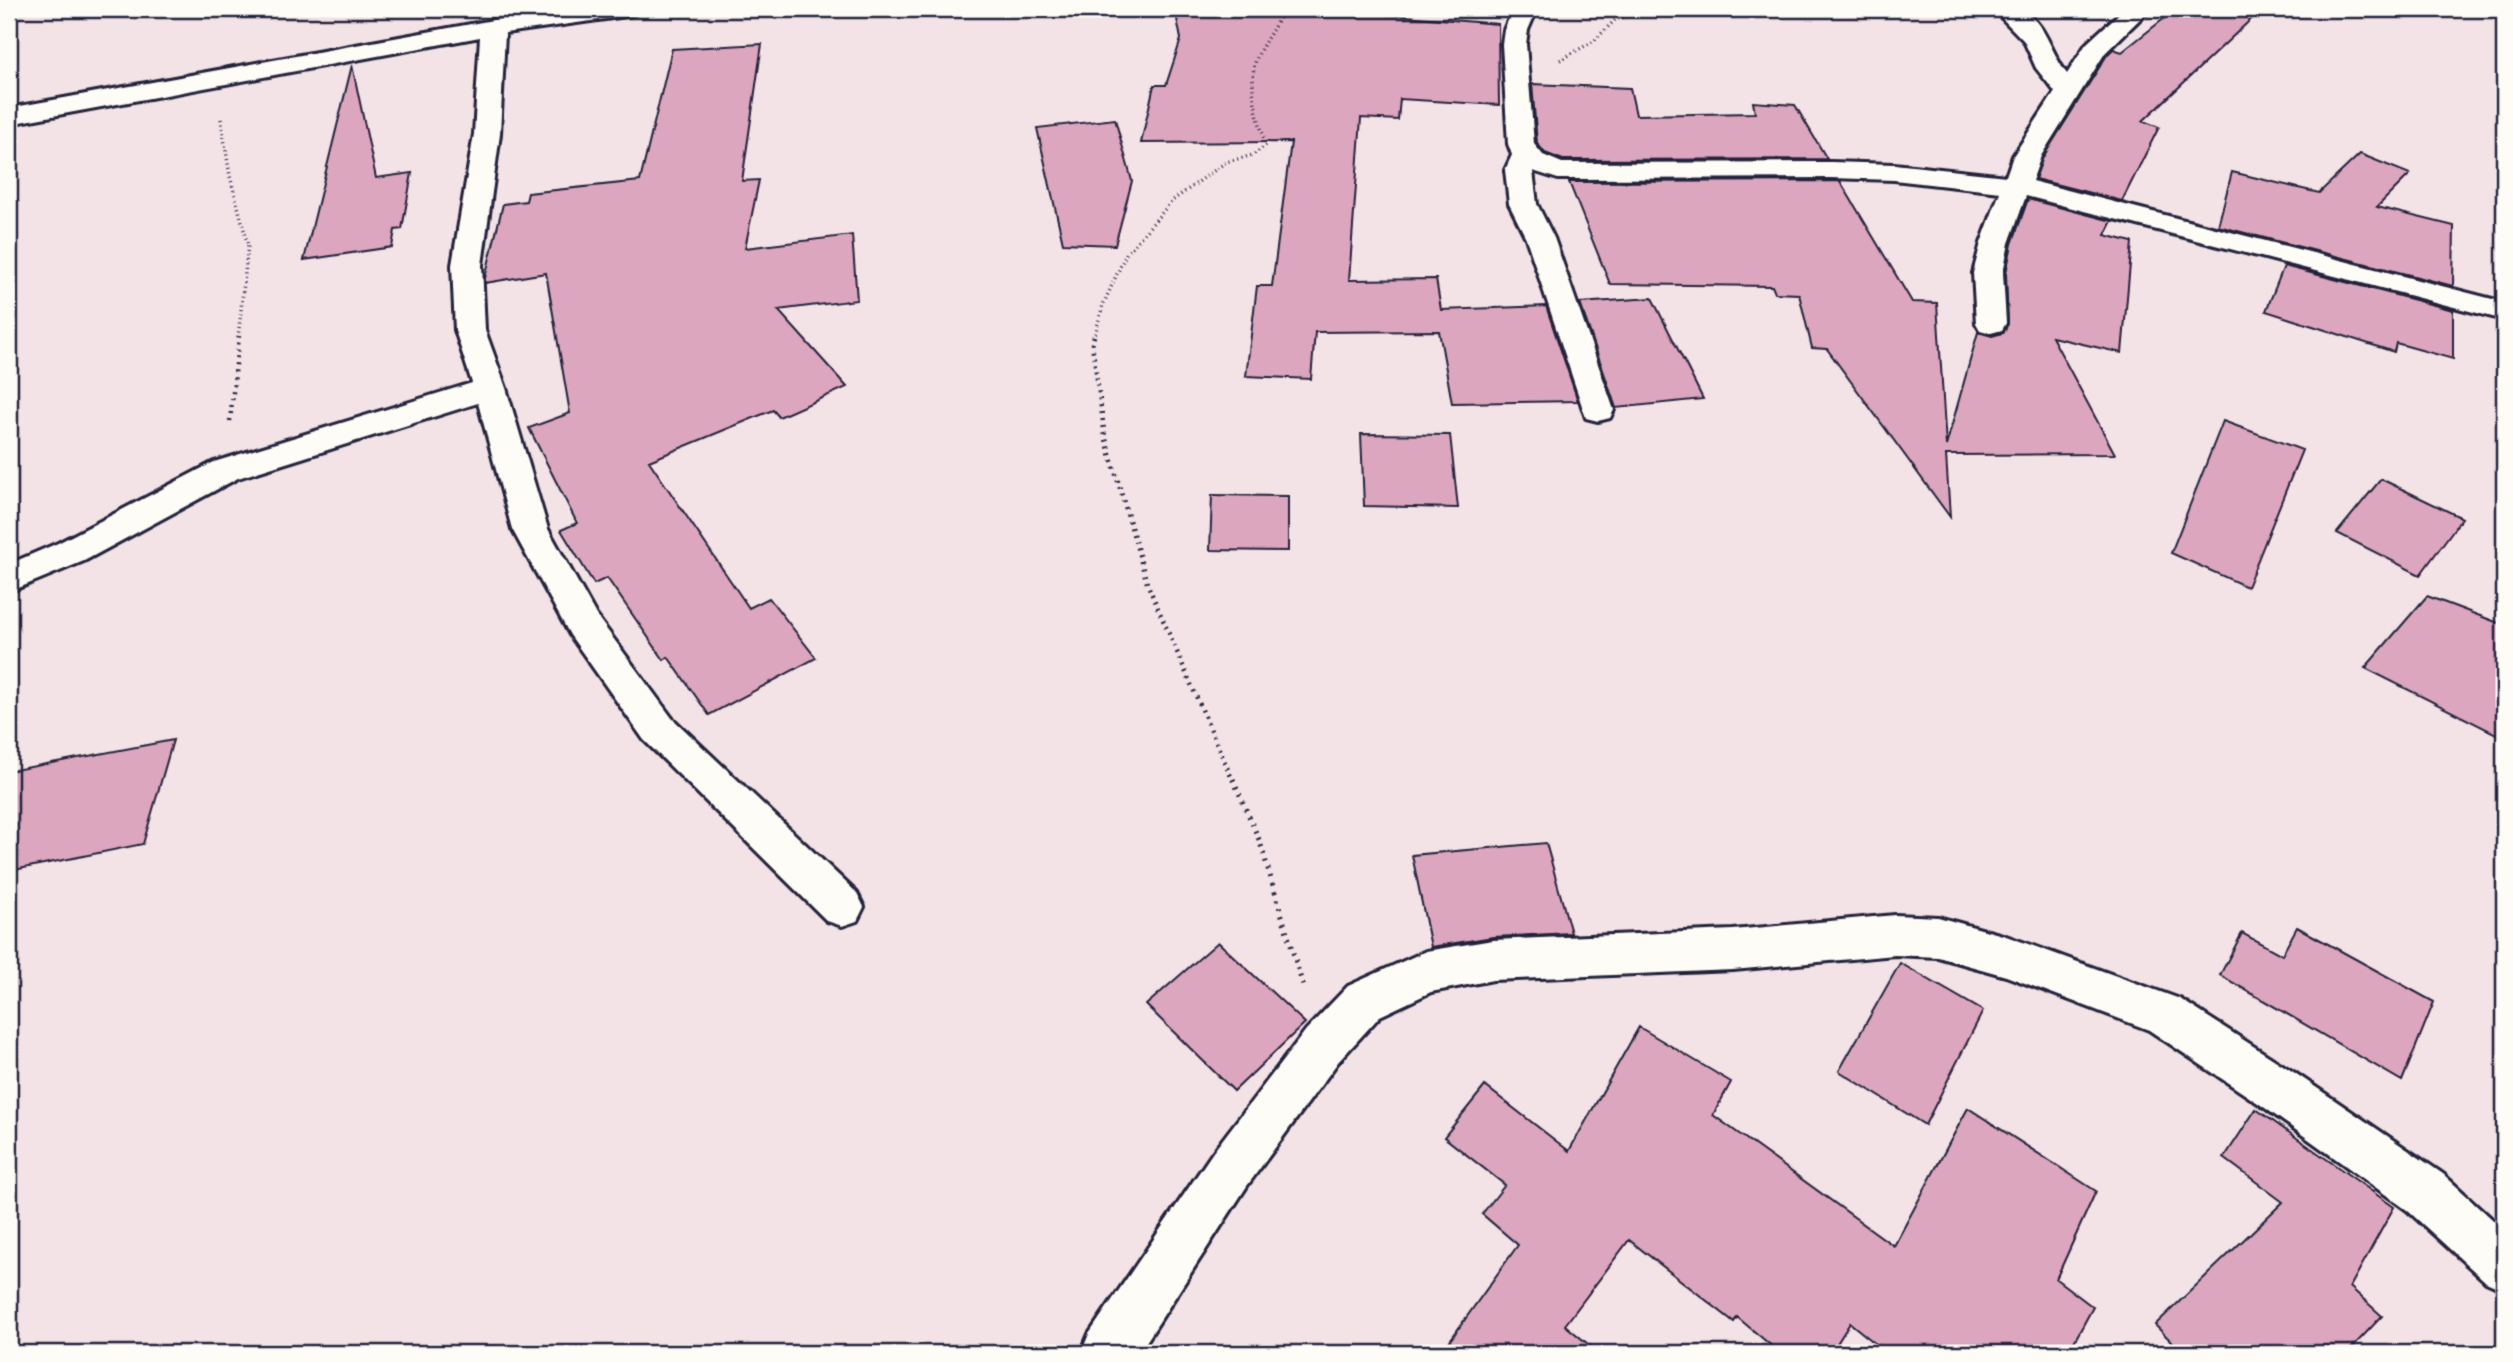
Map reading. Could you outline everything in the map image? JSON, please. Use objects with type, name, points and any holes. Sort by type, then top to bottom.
[{"type":"street","points":[[9,116],[163,90],[493,27],[627,9]]},
{"type":"street","points":[[1525,9],[1516,30],[1515,81],[1521,144],[1525,155],[1541,166],[1559,171],[1894,172],[2015,185],[2504,311]]},
{"type":"street","points":[[2005,9],[2023,23],[2036,39],[2049,68],[2068,92]]},
{"type":"street","points":[[1991,323],[1988,274],[1995,243],[2026,156],[2095,49],[2138,9]]},
{"type":"street","points":[[493,27],[487,134],[467,265],[470,330],[490,388],[530,529],[583,625],[658,729],[842,906]]},
{"type":"street","points":[[1525,155],[1519,170],[1523,204],[1540,238],[1598,410]]},
{"type":"street","points":[[9,579],[71,552],[226,471],[490,388]]},
{"type":"street","points":[[1108,1353],[1230,1169],[1322,1046],[1364,1001],[1426,972],[1493,960],[1733,950],[1895,934],[1938,937],[2006,956],[2164,1014],[2275,1087],[2425,1192],[2504,1264]]},
{"type":"path","points":[[1282,9],[1277,28],[1256,55],[1256,105],[1266,145],[1253,155],[1226,162],[1172,201],[1126,254],[1103,305],[1092,344],[1105,436],[1147,583],[1260,842],[1322,1046]]},
{"type":"path","points":[[1515,81],[1594,41],[1615,20],[1648,9]]},
{"type":"path","points":[[163,90],[205,103],[221,118],[230,176],[248,245],[226,471]]},
{"type":"building","points":[[1175,9],[1324,9],[1498,24],[1499,105],[1400,99],[1398,120],[1361,118],[1349,280],[1436,279],[1441,310],[1546,306],[1578,401],[1452,403],[1439,331],[1315,332],[1311,379],[1246,376],[1257,286],[1272,286],[1291,142],[1141,143],[1154,85],[1166,85],[1181,39]]},
{"type":"building","points":[[2176,9],[2262,9],[2143,121],[2159,127],[2122,201],[2035,179],[2043,157],[2107,55],[2113,49],[2122,52]]},
{"type":"building","points":[[762,44],[742,181],[759,180],[745,248],[852,235],[857,300],[778,310],[847,387],[779,417],[773,410],[649,461],[749,608],[769,598],[816,658],[709,715],[668,657],[664,660],[607,578],[594,584],[561,530],[577,523],[529,428],[570,413],[546,273],[485,283],[485,278],[503,204],[526,201],[528,193],[640,181],[672,49]]},
{"type":"building","points":[[352,65],[376,178],[412,173],[402,229],[395,230],[392,247],[304,260]]},
{"type":"building","points":[[1532,84],[1630,88],[1636,115],[1755,113],[1753,102],[1795,105],[1827,159],[1563,160],[1545,153],[1537,143]]},
{"type":"building","points":[[1115,119],[1132,181],[1115,245],[1063,243],[1037,128]]},
{"type":"building","points":[[2360,154],[2410,174],[2377,207],[2454,226],[2453,286],[2218,226],[2232,172],[2319,193]]},
{"type":"building","points":[[1840,181],[1912,302],[1937,303],[1946,446],[1978,332],[1992,336],[2003,333],[2008,324],[2006,273],[2012,244],[2028,199],[2112,221],[2105,235],[2132,242],[2122,353],[2052,337],[2115,454],[1946,455],[1950,517],[1827,349],[1812,348],[1799,294],[1775,293],[1772,286],[1610,284],[1569,182]]},
{"type":"building","points":[[2284,266],[2453,310],[2453,359],[2396,343],[2394,352],[2266,311]]},
{"type":"building","points":[[1652,298],[1703,399],[1616,408],[1580,303]]},
{"type":"building","points":[[2223,421],[2302,450],[2247,587],[2171,553]]},
{"type":"building","points":[[1361,434],[1450,435],[1458,508],[1364,506]]},
{"type":"building","points":[[2381,479],[2462,518],[2420,575],[2337,533]]},
{"type":"building","points":[[1212,495],[1288,496],[1288,551],[1210,550]]},
{"type":"building","points":[[2427,596],[2504,625],[2504,738],[2365,668]]},
{"type":"building","points":[[173,740],[143,844],[9,871],[9,771]]},
{"type":"building","points":[[1546,843],[1571,933],[1493,937],[1431,947],[1412,855]]},
{"type":"building","points":[[2297,927],[2434,1002],[2402,1081],[2220,975],[2242,933],[2282,955]]},
{"type":"building","points":[[1218,942],[1305,1023],[1234,1091],[1146,1005]]},
{"type":"building","points":[[1900,963],[1983,1011],[1925,1125],[1839,1071]]},
{"type":"building","points":[[1639,1027],[1731,1082],[1713,1115],[1894,1246],[1968,1108],[2096,1191],[2056,1279],[2093,1307],[2068,1353],[1887,1353],[1850,1323],[1831,1353],[1780,1353],[1737,1317],[1734,1322],[1629,1240],[1565,1325],[1599,1353],[1441,1353],[1518,1245],[1482,1214],[1505,1185],[1444,1137],[1485,1086],[1569,1151]]},
{"type":"building","points":[[2256,1109],[2394,1207],[2350,1287],[2382,1316],[2347,1353],[2183,1353],[2155,1325],[2283,1202],[2224,1158]]}]
